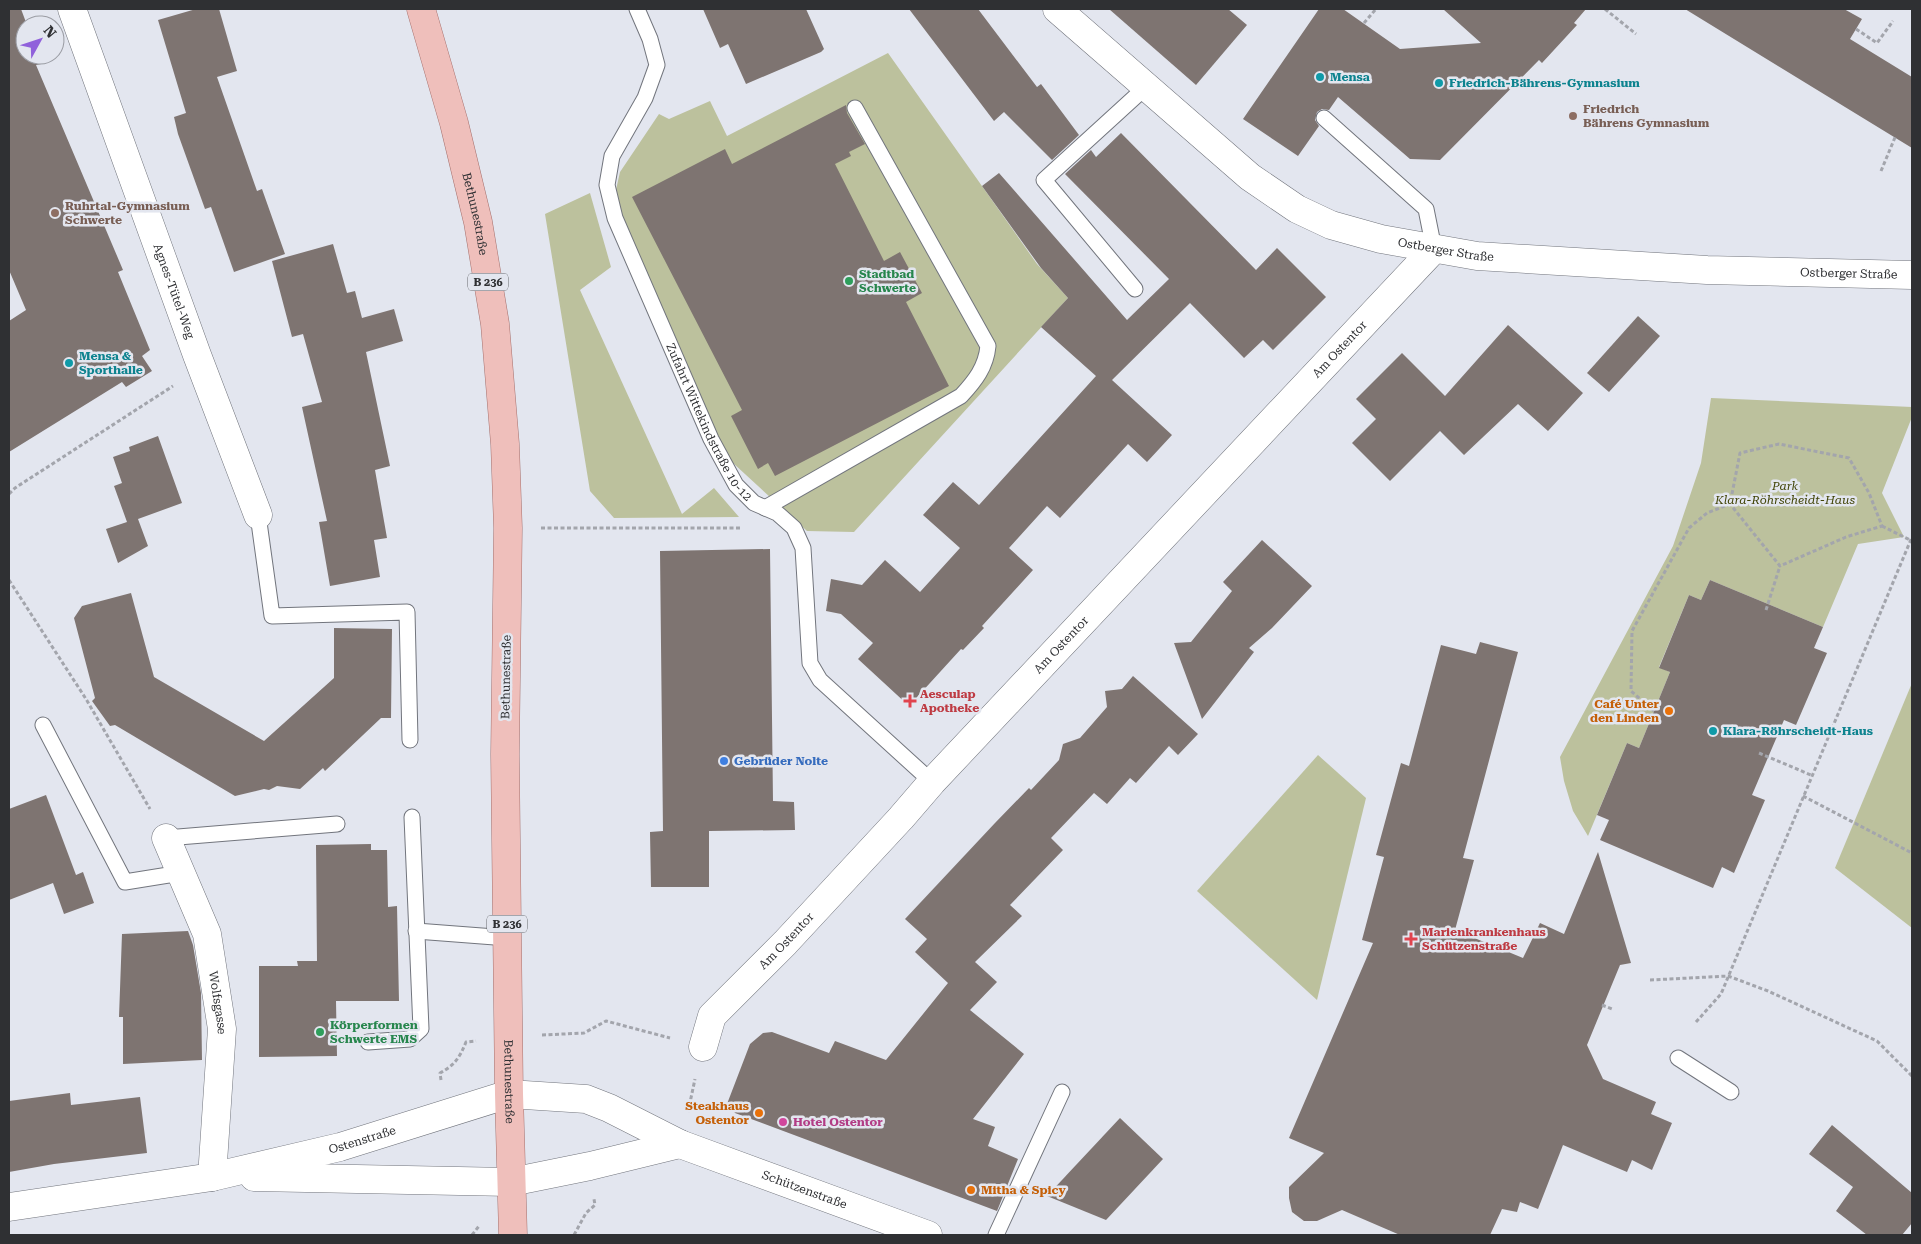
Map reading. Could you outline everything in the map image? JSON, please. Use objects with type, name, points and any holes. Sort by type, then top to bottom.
[{"type":"main road","name":"Bethunestraße","points":[[421,9],[454,123],[478,222],[495,324],[505,444],[508,528],[505,754],[509,1094],[513,1235]]},
{"type":"street","name":"Agnes-Tütel-Weg","points":[[72,9],[258,515]]},
{"type":"street","name":"Ostberger Straße","points":[[1057,9],[1250,177],[1297,210],[1331,224],[1380,239],[1477,256],[1707,270],[1912,275]]},
{"type":"street","name":"Am Ostentor","points":[[703,1047],[712,1016],[785,943],[932,782],[1434,249]]},
{"type":"street","name":"Wolfsgasse","points":[[166,838],[206,934],[222,1029],[212,1177]]},
{"type":"street","name":"Ostenstraße","points":[[9,1207],[212,1177],[340,1147],[509,1094]]},
{"type":"street","name":"Schützenstraße","points":[[509,1094],[586,1099],[609,1108],[680,1144],[888,1228],[928,1235]]},
{"type":"street","points":[[511,1182],[590,1166],[680,1144]]},
{"type":"street","name":"Ostenstraße","points":[[212,1177],[511,1182]]},
{"type":"lane","name":"Zufahrt Wittekindstraße 10-12","points":[[637,9],[650,39],[657,65],[645,98],[612,156],[607,185],[615,218],[711,439],[736,485],[754,503],[777,513],[794,528],[804,548],[810,663],[820,680],[932,782]]},
{"type":"lane","points":[[1135,289],[1044,180],[1147,86]]},
{"type":"lane","points":[[765,508],[961,396],[975,380],[987,360],[988,346],[855,108]]},
{"type":"lane","points":[[1324,118],[1426,209],[1434,249]]},
{"type":"lane","points":[[258,515],[272,616],[407,612],[410,740]]},
{"type":"lane","points":[[43,726],[124,882],[181,873]]},
{"type":"lane","points":[[368,1042],[410,1038],[421,1029],[412,817]]},
{"type":"lane","points":[[166,838],[337,824]]},
{"type":"lane","points":[[416,931],[508,938]]},
{"type":"lane","points":[[1678,1058],[1731,1092]]},
{"type":"lane","points":[[996,1235],[1062,1092]]},
{"type":"path","points":[[1364,23],[1376,9]]},
{"type":"path","points":[[1605,9],[1636,34]]},
{"type":"path","points":[[1856,30],[1877,43],[1893,21]]},
{"type":"path","points":[[1881,171],[1896,135]]},
{"type":"path","points":[[9,494],[15,488],[90,441],[202,366]]},
{"type":"path","points":[[1780,566],[1730,504],[1740,453],[1780,444],[1849,458],[1869,494],[1882,526]]},
{"type":"path","points":[[1654,711],[1631,691],[1632,631],[1688,528],[1707,513],[1730,504]]},
{"type":"path","points":[[1696,1022],[1721,994],[1811,775],[1912,540],[1882,526],[1846,537],[1780,566],[1766,610]]},
{"type":"path","points":[[508,528],[794,528]]},
{"type":"path","points":[[9,580],[86,699],[166,838]]},
{"type":"path","points":[[1759,753],[1811,775]]},
{"type":"path","points":[[1803,796],[1912,853]]},
{"type":"path","points":[[1650,980],[1728,976],[1768,991],[1877,1041],[1912,1076]]},
{"type":"path","points":[[1602,1005],[1612,1009]]},
{"type":"path","points":[[444,1115],[440,1073],[452,1066],[461,1056],[466,1042],[509,1036],[584,1033],[606,1021],[703,1047],[680,1144]]},
{"type":"green space","name":"Stadtbad Schwerte","points":[[888,53],[1037,264],[1068,298],[854,532],[807,531],[733,463],[723,448],[615,211],[615,194],[620,172],[659,114],[669,119],[710,101],[727,136]]},
{"type":"green space","points":[[590,193],[611,267],[580,290],[682,514],[714,488],[739,517],[614,518],[590,491],[545,214]]},
{"type":"green space","name":"Park Klara-Röhrscheidt-Haus","points":[[1711,398],[1912,407],[1912,417],[1882,493],[1904,537],[1858,544],[1823,627],[1710,580],[1701,600],[1689,595],[1659,667],[1670,672],[1639,748],[1627,743],[1588,836],[1573,811],[1564,781],[1560,757],[1673,546],[1701,463]]},
{"type":"green space","points":[[1912,683],[1912,928],[1835,868]]},
{"type":"green space","points":[[1318,755],[1366,798],[1317,1000],[1197,891]]},
{"type":"building","name":"Ruhrtal-Gymnasium Schwerte","points":[[9,9],[21,9],[23,15],[15,15],[15,65],[36,65],[123,270],[118,272],[150,350],[142,356],[152,371],[126,387],[122,382],[9,452],[9,321],[26,310],[9,270]]},
{"type":"building","points":[[196,9],[219,9],[237,71],[217,77],[257,191],[262,189],[285,254],[234,272],[211,207],[205,209],[178,134],[174,117],[186,113],[158,20]]},
{"type":"building","points":[[703,9],[806,9],[824,49],[821,52],[746,84],[728,44],[720,48]]},
{"type":"building","points":[[909,9],[978,9],[1037,87],[1041,84],[1079,135],[1052,160],[1004,112],[994,121]]},
{"type":"building","points":[[1109,9],[1228,9],[1247,25],[1196,85]]},
{"type":"building","name":"Friedrich-Bährens-Gymnasium","points":[[1319,9],[1343,9],[1400,49],[1481,43],[1443,9],[1586,9],[1574,23],[1577,25],[1542,63],[1539,60],[1440,160],[1410,159],[1338,97],[1329,110],[1322,109],[1317,112],[1315,120],[1319,126],[1298,156],[1243,119]]},
{"type":"building","points":[[1685,9],[1844,9],[1862,19],[1850,39],[1912,77],[1912,148]]},
{"type":"building","name":"Stadtbad Schwerte","points":[[846,105],[847,113],[865,144],[849,152],[851,156],[835,164],[884,261],[900,252],[922,293],[906,302],[949,386],[775,476],[768,463],[758,469],[731,416],[742,410],[632,197],[725,149],[732,164]]},
{"type":"building","points":[[1121,133],[1256,270],[1277,248],[1326,297],[1273,350],[1263,340],[1244,358],[1190,303],[1112,380],[1172,435],[1147,462],[1128,444],[1060,518],[1047,506],[1009,548],[1033,570],[982,626],[984,628],[963,650],[961,649],[909,706],[858,659],[873,643],[841,614],[826,611],[831,579],[862,585],[885,560],[920,592],[960,548],[923,515],[953,482],[979,505],[1096,376],[1041,327],[1068,298],[1041,268],[982,186],[999,173],[1127,320],[1169,279],[1065,174],[1091,150],[1096,157]]},
{"type":"building","points":[[333,244],[347,293],[355,291],[362,318],[394,309],[403,341],[366,352],[390,466],[375,470],[387,538],[374,540],[380,577],[330,586],[319,522],[327,521],[302,407],[322,402],[303,334],[292,337],[272,261]]},
{"type":"building","points":[[1638,316],[1660,336],[1609,392],[1587,373]]},
{"type":"building","points":[[1508,325],[1583,393],[1548,431],[1518,404],[1464,455],[1440,431],[1390,481],[1352,443],[1376,419],[1356,399],[1402,353],[1445,396]]},
{"type":"building","points":[[158,436],[182,503],[138,519],[148,546],[118,563],[106,529],[127,522],[114,486],[122,483],[113,457],[130,451],[129,447]]},
{"type":"building","points":[[1262,540],[1312,586],[1272,628],[1249,648],[1254,652],[1202,719],[1174,643],[1191,642],[1232,591],[1223,582]]},
{"type":"building","name":"Gebrüder Nolte","points":[[770,549],[773,801],[794,802],[795,830],[709,831],[709,887],[651,887],[650,832],[663,831],[660,551]]},
{"type":"building","name":"Klara-Röhrscheidt-Haus","points":[[1710,580],[1823,627],[1814,648],[1827,653],[1796,725],[1784,720],[1752,795],[1765,800],[1734,873],[1722,867],[1713,888],[1600,840],[1609,820],[1597,815],[1627,743],[1639,748],[1670,672],[1659,668],[1689,595],[1701,600]]},
{"type":"building","points":[[131,593],[154,677],[264,741],[334,678],[334,628],[392,629],[391,718],[381,718],[325,771],[323,768],[300,789],[277,786],[269,790],[264,789],[235,796],[115,725],[110,726],[92,701],[95,698],[74,618],[82,606]]},
{"type":"building","name":"Marienkrankenhaus Schützenstraße","points":[[1480,642],[1518,652],[1463,858],[1474,860],[1455,930],[1523,958],[1540,923],[1564,934],[1598,852],[1631,963],[1620,965],[1587,1045],[1603,1079],[1656,1102],[1651,1114],[1672,1123],[1652,1170],[1632,1160],[1627,1172],[1563,1145],[1538,1209],[1520,1202],[1517,1212],[1502,1209],[1490,1235],[1400,1235],[1342,1210],[1317,1221],[1304,1221],[1292,1212],[1289,1187],[1324,1153],[1289,1138],[1373,943],[1362,940],[1384,857],[1376,855],[1401,763],[1409,766],[1441,645],[1476,654]]},
{"type":"building","points":[[1133,676],[1198,734],[1178,755],[1169,746],[1136,783],[1130,778],[1107,804],[1094,793],[1051,838],[1063,850],[1010,905],[1022,916],[975,962],[997,982],[970,1010],[1024,1054],[973,1119],[995,1127],[988,1146],[1018,1159],[997,1211],[735,1113],[727,1104],[750,1044],[763,1033],[772,1032],[829,1053],[835,1041],[886,1060],[948,983],[915,952],[927,939],[905,919],[995,823],[1029,788],[1031,790],[1059,760],[1063,744],[1080,738],[1107,707],[1105,691],[1122,689]]},
{"type":"building","points":[[46,795],[76,875],[83,872],[94,903],[64,914],[53,883],[9,900],[9,809]]},
{"type":"building","points":[[371,844],[371,850],[387,850],[388,907],[397,906],[399,1001],[336,1001],[337,1056],[259,1057],[259,966],[298,966],[297,961],[317,961],[316,845]]},
{"type":"building","points":[[188,931],[193,945],[201,993],[202,1060],[123,1064],[123,1017],[119,1017],[122,934]]},
{"type":"building","points":[[70,1093],[71,1105],[140,1097],[147,1153],[54,1164],[9,1172],[9,1101]]},
{"type":"building","points":[[1120,1118],[1163,1159],[1106,1220],[1047,1196]]},
{"type":"building","points":[[1832,1125],[1912,1193],[1912,1223],[1902,1235],[1867,1235],[1836,1211],[1853,1187],[1809,1154]]},
{"type":"place","name":"Mensa","points":[[1320,77]]},
{"type":"place","name":"Friedrich-Bährens-Gymnasium","points":[[1439,83]]},
{"type":"place","name":"Friedrich Bährens Gymnasium","points":[[1573,116]]},
{"type":"place","name":"Ruhrtal-Gymnasium Schwerte","points":[[55,213]]},
{"type":"place","name":"Stadtbad Schwerte","points":[[849,281]]},
{"type":"place","name":"Mensa & Sporthalle","points":[[69,363]]},
{"type":"place","name":"Aesculap Apotheke","points":[[910,701]]},
{"type":"place","name":"Café Unter den Linden","points":[[1669,711]]},
{"type":"place","name":"Klara-Röhrscheidt-Haus","points":[[1713,731]]},
{"type":"place","name":"Gebrüder Nolte","points":[[724,761]]},
{"type":"place","name":"Marienkrankenhaus Schützenstraße","points":[[1411,939]]},
{"type":"place","name":"Körperformen Schwerte EMS","points":[[320,1032]]},
{"type":"place","name":"Steakhaus Ostentor","points":[[759,1113]]},
{"type":"place","name":"Hotel Ostentor","points":[[783,1122]]},
{"type":"place","name":"Mitha & Spicy","points":[[971,1190]]}]
